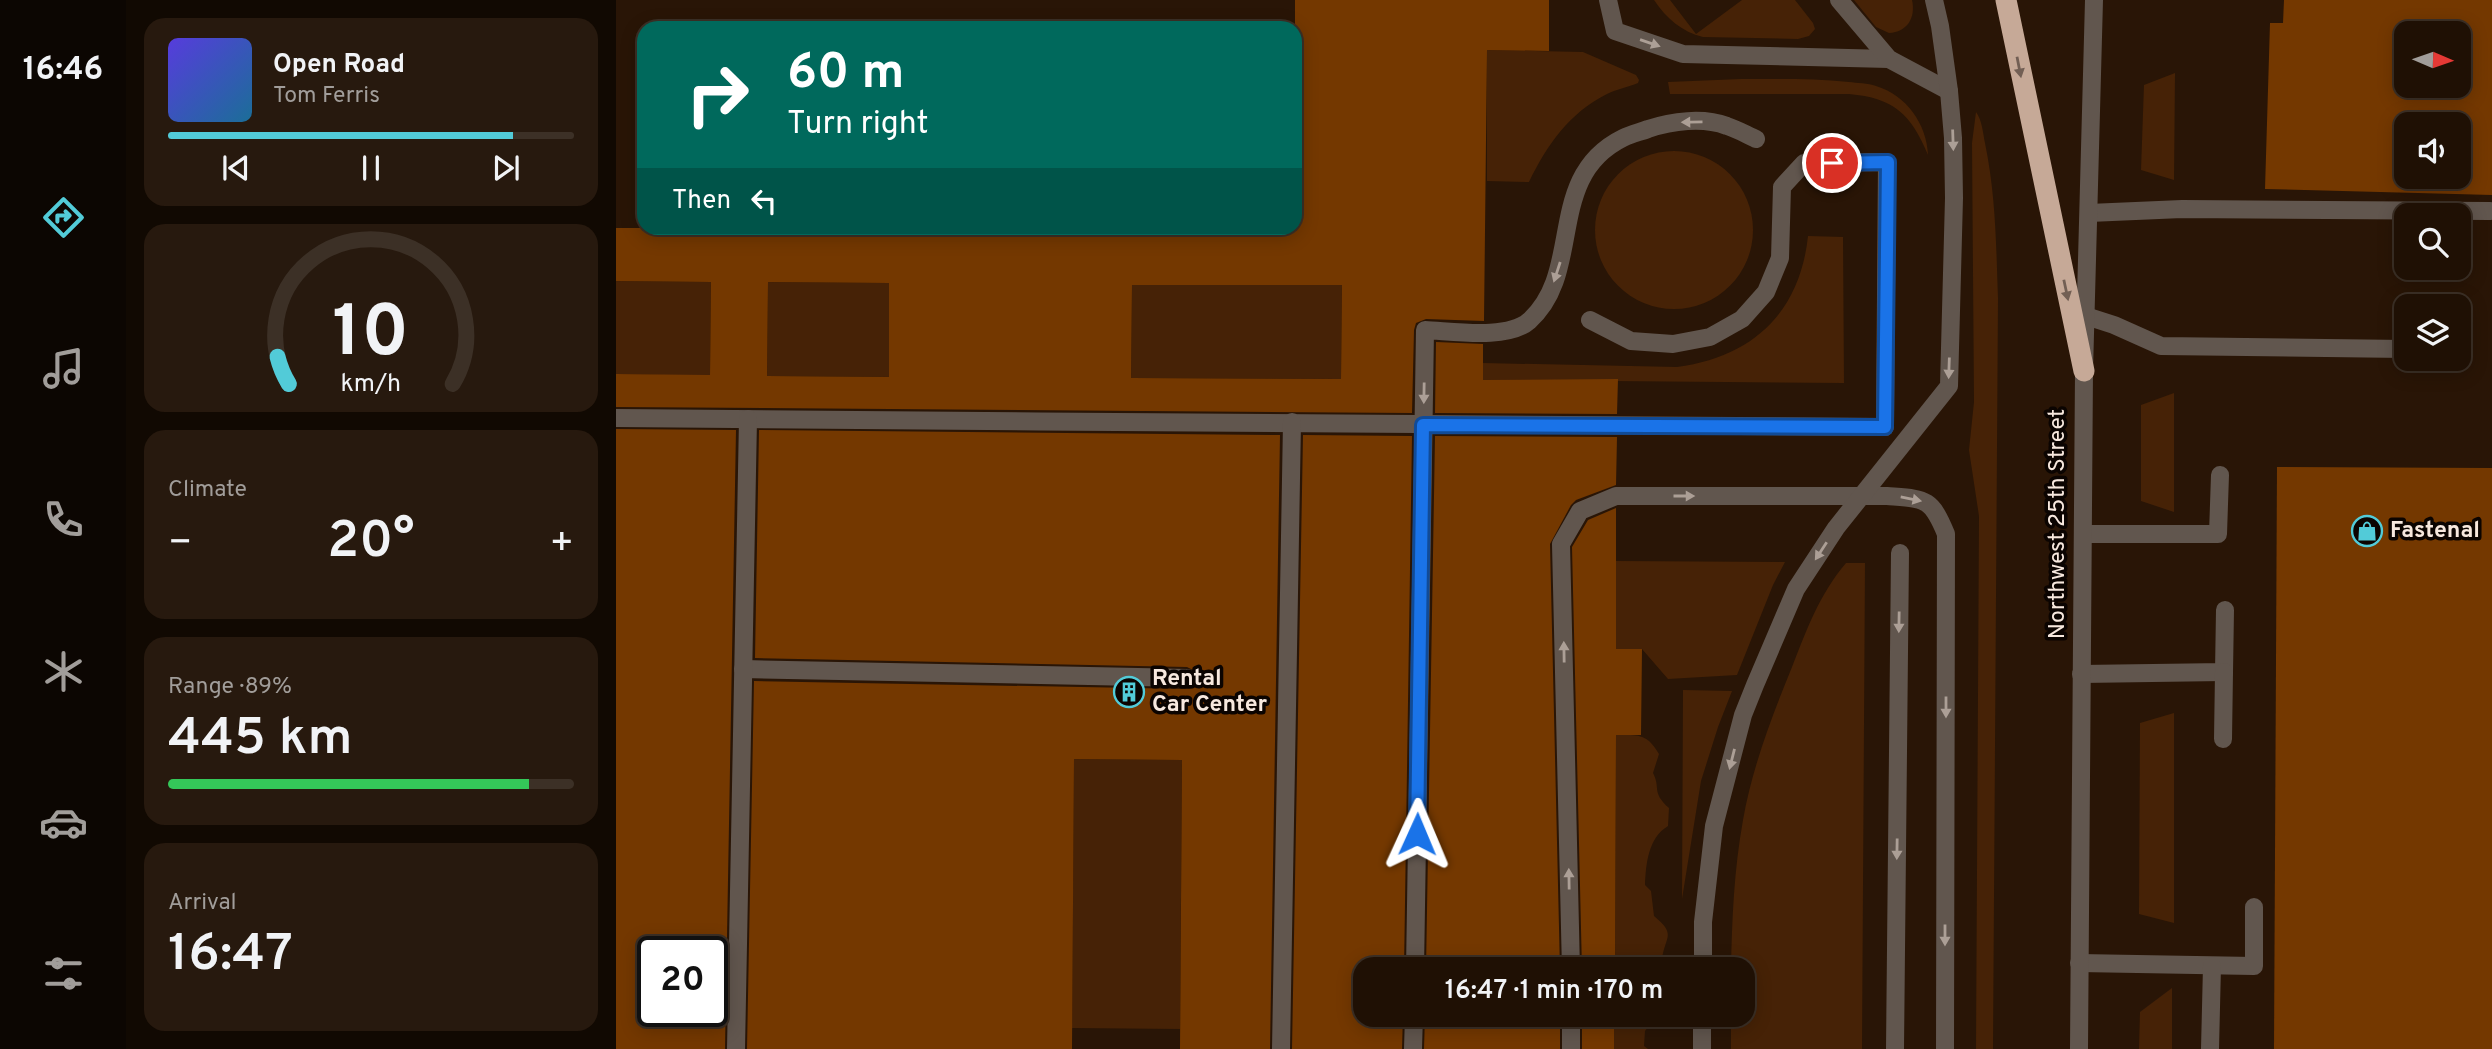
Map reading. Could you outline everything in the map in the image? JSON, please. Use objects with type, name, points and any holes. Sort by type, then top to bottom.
[{"type":"highway","points":[[2006,0],[2084,371]]},
{"type":"street","points":[[1608,0],[1615,31],[1683,54],[1889,59]]},
{"type":"street","points":[[1839,0],[1889,59],[1950,91]]},
{"type":"street","points":[[1703,957],[1703,922],[1714,827],[1743,715],[1796,589],[1836,528],[1949,386],[1954,198],[1950,91],[1934,0]]},
{"type":"street","name":"Northwest 25th Street","points":[[2079,1049],[2084,371],[2094,0]]},
{"type":"street","points":[[1415,957],[1425,330],[1504,332],[1528,323],[1549,298],[1560,264],[1566,222],[1575,189],[1594,159],[1622,138],[1655,127],[1692,121],[1726,125],[1756,139]]},
{"type":"street","points":[[616,418],[1885,427],[1888,162],[1804,163],[1782,187],[1780,258],[1766,292],[1742,319],[1710,337],[1673,344],[1631,341],[1590,320]]},
{"type":"street","points":[[2089,214],[2182,209],[2490,211]]},
{"type":"street","points":[[2086,316],[2161,346],[2394,349]]},
{"type":"street","points":[[736,1049],[748,419]]},
{"type":"street","points":[[1281,1049],[1292,422]]},
{"type":"street","points":[[2083,534],[2218,534],[2220,475]]},
{"type":"street","points":[[1571,957],[1561,544],[1580,511],[1616,496],[1918,498],[1936,510],[1946,534],[1945,1049]]},
{"type":"street","points":[[1895,1049],[1900,554]]},
{"type":"street","points":[[2223,739],[2225,610]]},
{"type":"street","points":[[743,669],[1187,678]]},
{"type":"street","points":[[2081,674],[2224,672]]},
{"type":"street","points":[[2080,963],[2254,966],[2254,907]]},
{"type":"street","points":[[2210,1049],[2212,966]]},
{"type":"street","points":[[1413,1049],[1414,1027]]},
{"type":"street","points":[[1571,1027],[1571,1049]]},
{"type":"street","points":[[1702,1027],[1702,1049]]},
{"type":"shaded area","points":[[1654,0],[1670,0],[1696,34],[1742,0],[1795,0],[1815,29],[1809,36],[1798,39],[1703,37],[1688,32],[1675,23]]},
{"type":"shaded area","points":[[1854,0],[1912,0],[1913,13],[1905,27],[1889,33],[1876,27]]},
{"type":"shaded area","points":[[1487,50],[1583,52],[1636,75],[1639,80],[1638,83],[1611,92],[1593,102],[1570,120],[1543,155],[1529,182],[1487,181]]},
{"type":"shaded area","points":[[2175,73],[2174,180],[2141,170],[2144,85]]},
{"type":"shaded area","points":[[1741,79],[1836,81],[1870,84],[1887,90],[1913,112],[1924,132],[1928,155],[1907,119],[1889,104],[1878,99],[1849,94],[1670,94],[1668,82]]},
{"type":"shaded area","points":[[1976,112],[1982,127],[1991,182],[1998,298],[1993,1049],[1976,1049],[1979,516],[1969,450],[1974,402],[1972,143]]},
{"type":"shaded area","points":[[1674,151],[1704,157],[1730,174],[1747,200],[1753,230],[1747,260],[1730,286],[1704,303],[1674,309],[1644,303],[1618,286],[1601,260],[1595,230],[1601,200],[1618,174],[1644,157]]},
{"type":"shaded area","points":[[1808,236],[1843,237],[1844,383],[1483,380],[1483,363],[1677,367],[1704,362],[1728,353],[1750,341],[1768,326],[1783,308],[1795,287]]},
{"type":"shaded area","points":[[616,281],[711,282],[710,376],[616,374]]},
{"type":"shaded area","points":[[768,282],[889,283],[889,377],[767,376]]},
{"type":"shaded area","points":[[1132,285],[1342,285],[1341,379],[1131,378]]},
{"type":"shaded area","points":[[2174,393],[2174,512],[2141,501],[2141,405]]},
{"type":"shaded area","points":[[1616,561],[1785,562],[1737,675],[1668,679],[1642,649],[1616,649]]},
{"type":"shaded area","points":[[1846,563],[1865,563],[1862,1049],[1731,1049],[1731,1027],[1755,1027],[1755,957],[1731,957],[1736,876],[1747,801],[1763,742],[1777,704],[1814,613]]},
{"type":"shaded area","points":[[1683,690],[1732,691],[1701,781],[1682,899]]},
{"type":"shaded area","points":[[2174,713],[2174,923],[2139,914],[2140,723]]},
{"type":"shaded area","points":[[1616,735],[1630,735],[1646,739],[1659,754],[1653,773],[1658,794],[1669,808],[1668,826],[1652,844],[1647,860],[1645,885],[1651,891],[1654,916],[1661,922],[1668,936],[1663,957],[1615,957]]},
{"type":"shaded area","points":[[1074,759],[1182,760],[1180,1029],[1072,1028]]},
{"type":"shaded area","points":[[2172,988],[2172,1049],[2139,1049],[2140,1012]]},
{"type":"shaded area","points":[[1614,1027],[1648,1027],[1645,1031],[1644,1046],[1648,1049],[1614,1049]]},
{"type":"building","points":[[1295,0],[1549,0],[1549,51],[1487,50],[1484,321],[1426,319],[1416,323],[1412,413],[616,407],[616,374],[710,375],[711,282],[616,281],[616,228],[637,228],[637,235],[1302,235],[1302,21],[1295,21]],"holes":[[[768,282],[889,283],[889,377],[767,376]],[[1132,285],[1342,285],[1341,379],[1131,378]]]},
{"type":"building","points":[[2284,0],[2492,0],[2492,195],[2265,189],[2270,23],[2283,23]]},
{"type":"building","points":[[1436,342],[1483,344],[1483,380],[1618,379],[1617,414],[1435,413]]},
{"type":"building","points":[[616,429],[736,430],[727,936],[637,936],[637,1027],[725,1027],[725,1049],[616,1049]]},
{"type":"building","points":[[759,430],[1280,435],[1270,1049],[1180,1049],[1182,760],[1074,759],[1072,1049],[747,1049],[754,681],[1187,689],[1193,688],[1198,679],[1197,672],[1187,667],[755,658]]},
{"type":"building","points":[[1303,435],[1412,436],[1404,957],[1353,957],[1353,1027],[1403,1027],[1402,1049],[1292,1049]]},
{"type":"building","points":[[1435,436],[1617,437],[1616,485],[1576,500],[1550,544],[1560,957],[1426,957]]},
{"type":"building","points":[[2277,467],[2492,468],[2492,1049],[2274,1049]]},
{"type":"building","points":[[1616,508],[1616,649],[1642,649],[1641,735],[1616,735],[1615,957],[1582,957],[1572,547],[1588,520]]},
{"type":"building","points":[[1425,1027],[1560,1027],[1560,1049],[1424,1049]]},
{"type":"building","points":[[1582,1027],[1614,1027],[1614,1049],[1582,1049]]},
{"type":"place","name":"Fastenal","points":[[2367,531]]},
{"type":"place","name":"Rental Car Center","points":[[1129,692]]},
{"type":"route","points":[[1417,834],[1423,425],[1885,427],[1888,162],[1832,163]]}]
